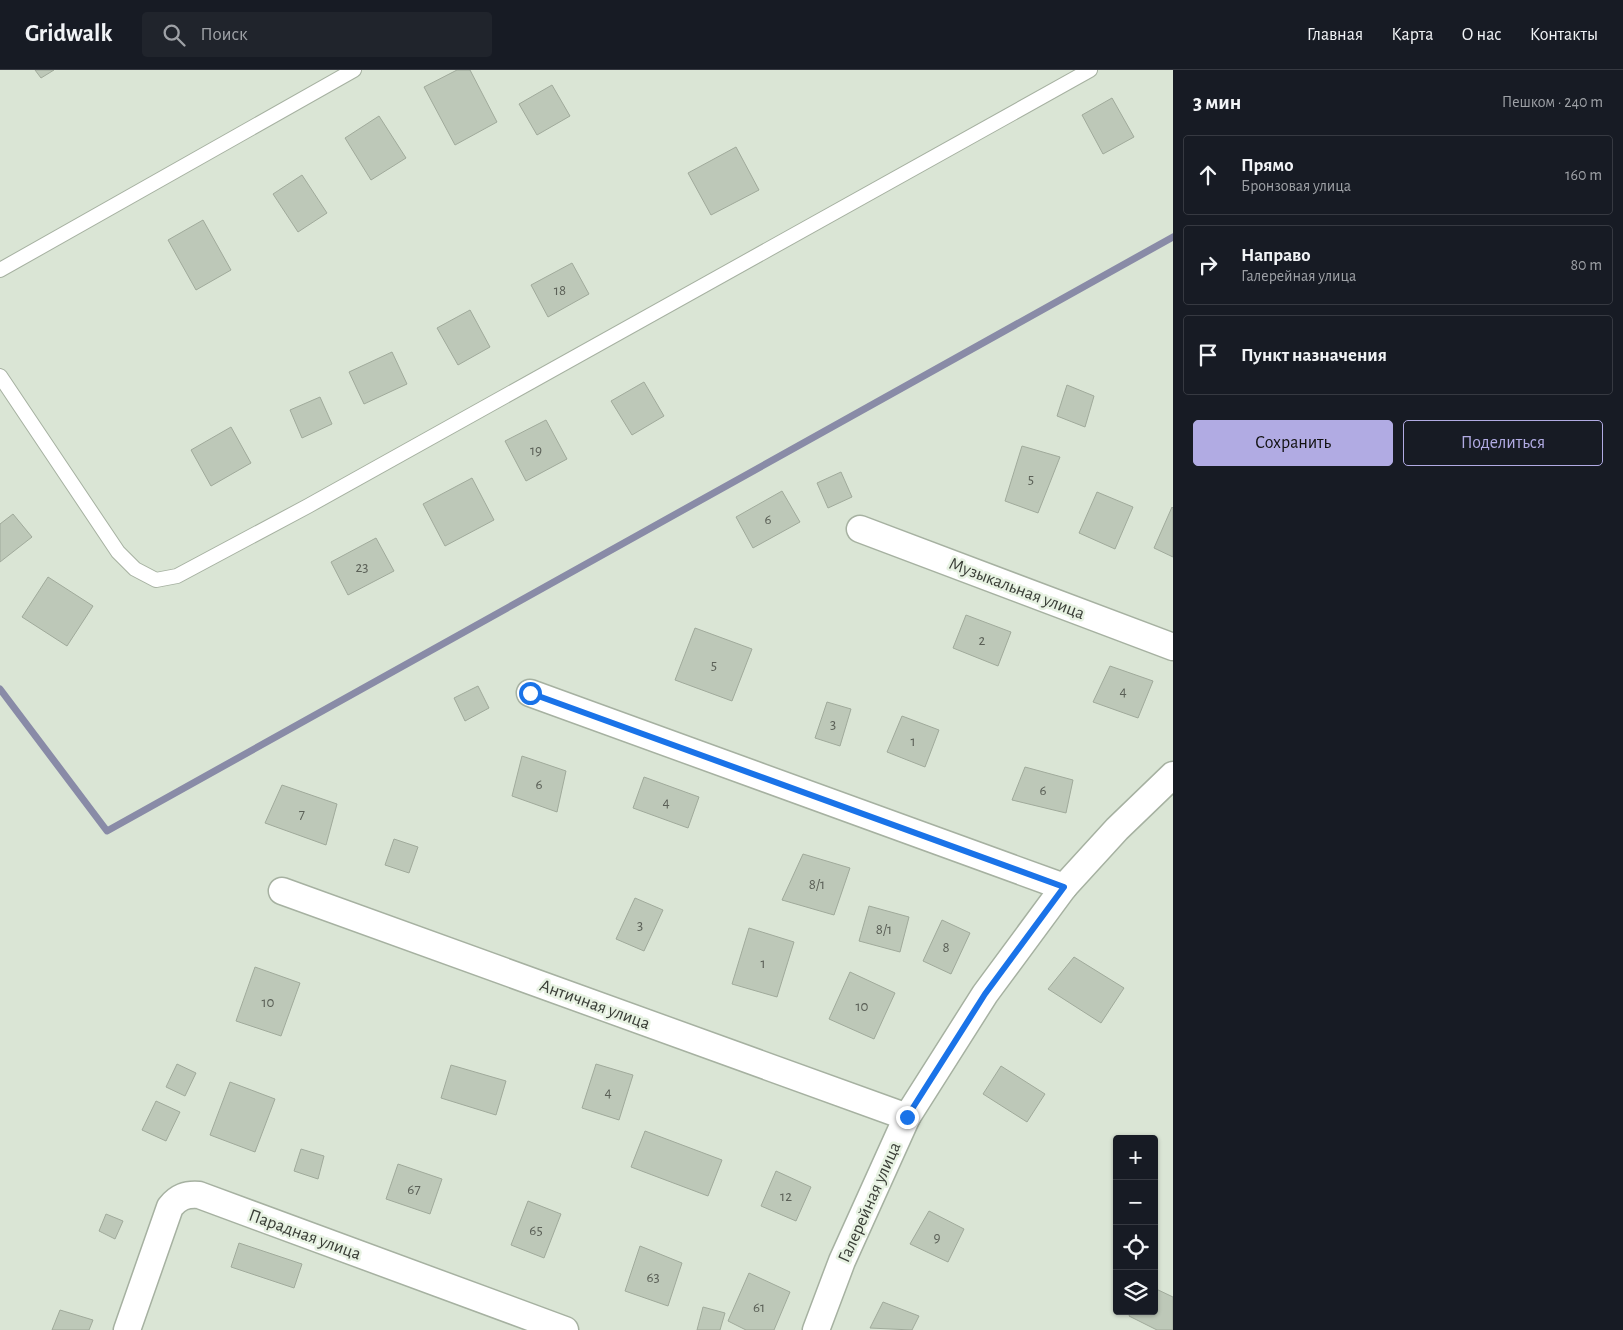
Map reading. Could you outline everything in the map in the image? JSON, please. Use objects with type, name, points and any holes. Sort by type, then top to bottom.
[{"type":"street","name":"Музыкальная улица","points":[[860,529],[1173,647]]},
{"type":"street","points":[[530,693],[1064,887]]},
{"type":"street","name":"Галерейная улица","points":[[816,1330],[842,1261],[907,1117],[985,994],[1064,887],[1117,830],[1173,775]]},
{"type":"street","name":"Античная улица","points":[[282,891],[907,1117]]},
{"type":"street","name":"Парадная улица","points":[[127,1330],[170,1207],[176,1200],[191,1194],[199,1194],[565,1330]]},
{"type":"lane","points":[[0,270],[354,70]]},
{"type":"lane","points":[[0,376],[118,552],[135,569],[156,580],[177,576],[308,506],[1090,70]]},
{"type":"building","points":[[35,70],[54,70],[41,78]]},
{"type":"building","points":[[457,70],[470,70],[497,122],[455,145],[424,87]]},
{"type":"building","points":[[552,85],[570,116],[537,135],[519,104]]},
{"type":"building","points":[[1112,98],[1134,137],[1103,154],[1082,115]]},
{"type":"building","points":[[379,116],[406,158],[371,180],[345,138]]},
{"type":"building","points":[[736,147],[759,190],[711,215],[688,173]]},
{"type":"building","points":[[302,175],[327,213],[298,232],[273,194]]},
{"type":"building","points":[[203,220],[231,270],[196,290],[168,240]]},
{"type":"building","points":[[572,263],[589,294],[548,317],[531,285]]},
{"type":"building","points":[[470,310],[490,347],[458,365],[437,328]]},
{"type":"building","points":[[392,352],[407,384],[364,404],[349,372]]},
{"type":"building","points":[[644,382],[664,416],[632,435],[611,401]]},
{"type":"building","points":[[1067,385],[1094,396],[1085,427],[1057,416]]},
{"type":"building","points":[[320,397],[332,424],[302,438],[290,410]]},
{"type":"building","points":[[546,420],[567,459],[526,481],[505,441]]},
{"type":"building","points":[[231,427],[251,463],[211,486],[191,450]]},
{"type":"building","points":[[1022,446],[1060,457],[1038,513],[1005,501]]},
{"type":"building","points":[[841,472],[852,497],[828,508],[817,483]]},
{"type":"building","points":[[472,478],[494,520],[445,546],[423,504]]},
{"type":"building","points":[[782,491],[800,522],[753,548],[736,517]]},
{"type":"building","points":[[1097,492],[1133,507],[1115,549],[1079,533]]},
{"type":"building","points":[[1173,508],[1173,557],[1154,548]]},
{"type":"building","points":[[13,514],[32,537],[0,562],[0,524]]},
{"type":"building","points":[[376,538],[394,571],[348,595],[331,562]]},
{"type":"building","points":[[48,577],[93,606],[67,646],[22,617]]},
{"type":"building","points":[[966,615],[1011,632],[998,666],[953,648]]},
{"type":"building","points":[[695,628],[752,649],[732,701],[675,680]]},
{"type":"building","points":[[1110,666],[1153,681],[1138,718],[1093,702]]},
{"type":"building","points":[[478,686],[489,708],[465,721],[454,698]]},
{"type":"building","points":[[827,702],[851,709],[840,746],[815,738]]},
{"type":"building","points":[[902,716],[939,730],[925,767],[887,752]]},
{"type":"building","points":[[522,756],[566,771],[557,812],[512,796]]},
{"type":"building","points":[[1025,767],[1073,780],[1066,813],[1012,800]]},
{"type":"building","points":[[644,777],[699,797],[688,828],[633,808]]},
{"type":"building","points":[[282,785],[337,804],[326,845],[265,823]]},
{"type":"building","points":[[394,839],[418,847],[409,873],[385,865]]},
{"type":"building","points":[[803,854],[850,868],[834,915],[782,900]]},
{"type":"building","points":[[635,898],[663,910],[644,951],[616,939]]},
{"type":"building","points":[[869,906],[909,917],[900,952],[859,941]]},
{"type":"building","points":[[942,920],[970,933],[951,974],[923,961]]},
{"type":"building","points":[[749,928],[794,942],[777,997],[732,984]]},
{"type":"building","points":[[1074,957],[1124,988],[1101,1023],[1048,989]]},
{"type":"building","points":[[255,967],[300,983],[281,1036],[236,1021]]},
{"type":"building","points":[[850,972],[895,993],[874,1039],[829,1019]]},
{"type":"building","points":[[177,1064],[196,1073],[185,1096],[166,1087]]},
{"type":"building","points":[[596,1064],[633,1075],[619,1120],[582,1108]]},
{"type":"building","points":[[451,1065],[506,1081],[496,1115],[441,1098]]},
{"type":"building","points":[[1001,1066],[1045,1094],[1027,1122],[983,1094]]},
{"type":"building","points":[[230,1082],[275,1099],[255,1152],[210,1135]]},
{"type":"building","points":[[156,1101],[180,1112],[166,1141],[142,1130]]},
{"type":"building","points":[[645,1131],[722,1160],[708,1196],[631,1167]]},
{"type":"building","points":[[301,1149],[324,1156],[318,1179],[294,1171]]},
{"type":"building","points":[[398,1164],[442,1179],[430,1214],[386,1199]]},
{"type":"building","points":[[776,1171],[811,1187],[796,1221],[761,1206]]},
{"type":"building","points":[[528,1201],[561,1214],[544,1258],[511,1245]]},
{"type":"building","points":[[929,1211],[964,1229],[948,1262],[910,1244]]},
{"type":"building","points":[[106,1214],[123,1221],[115,1239],[99,1231]]},
{"type":"building","points":[[239,1243],[302,1264],[294,1288],[231,1267]]},
{"type":"building","points":[[640,1246],[682,1263],[668,1306],[625,1291]]},
{"type":"building","points":[[749,1273],[790,1292],[774,1330],[746,1330],[728,1321]]},
{"type":"building","points":[[1158,1290],[1173,1297],[1173,1330],[1157,1330],[1129,1316],[1158,1315]]},
{"type":"building","points":[[883,1302],[919,1316],[912,1330],[870,1328]]},
{"type":"building","points":[[703,1307],[725,1313],[720,1330],[697,1330]]},
{"type":"building","points":[[60,1310],[93,1320],[89,1330],[52,1330]]},
{"type":"waterway","points":[[0,689],[107,831],[1173,237]]},
{"type":"route","points":[[530,693],[1064,887],[985,994],[907,1117]]}]
